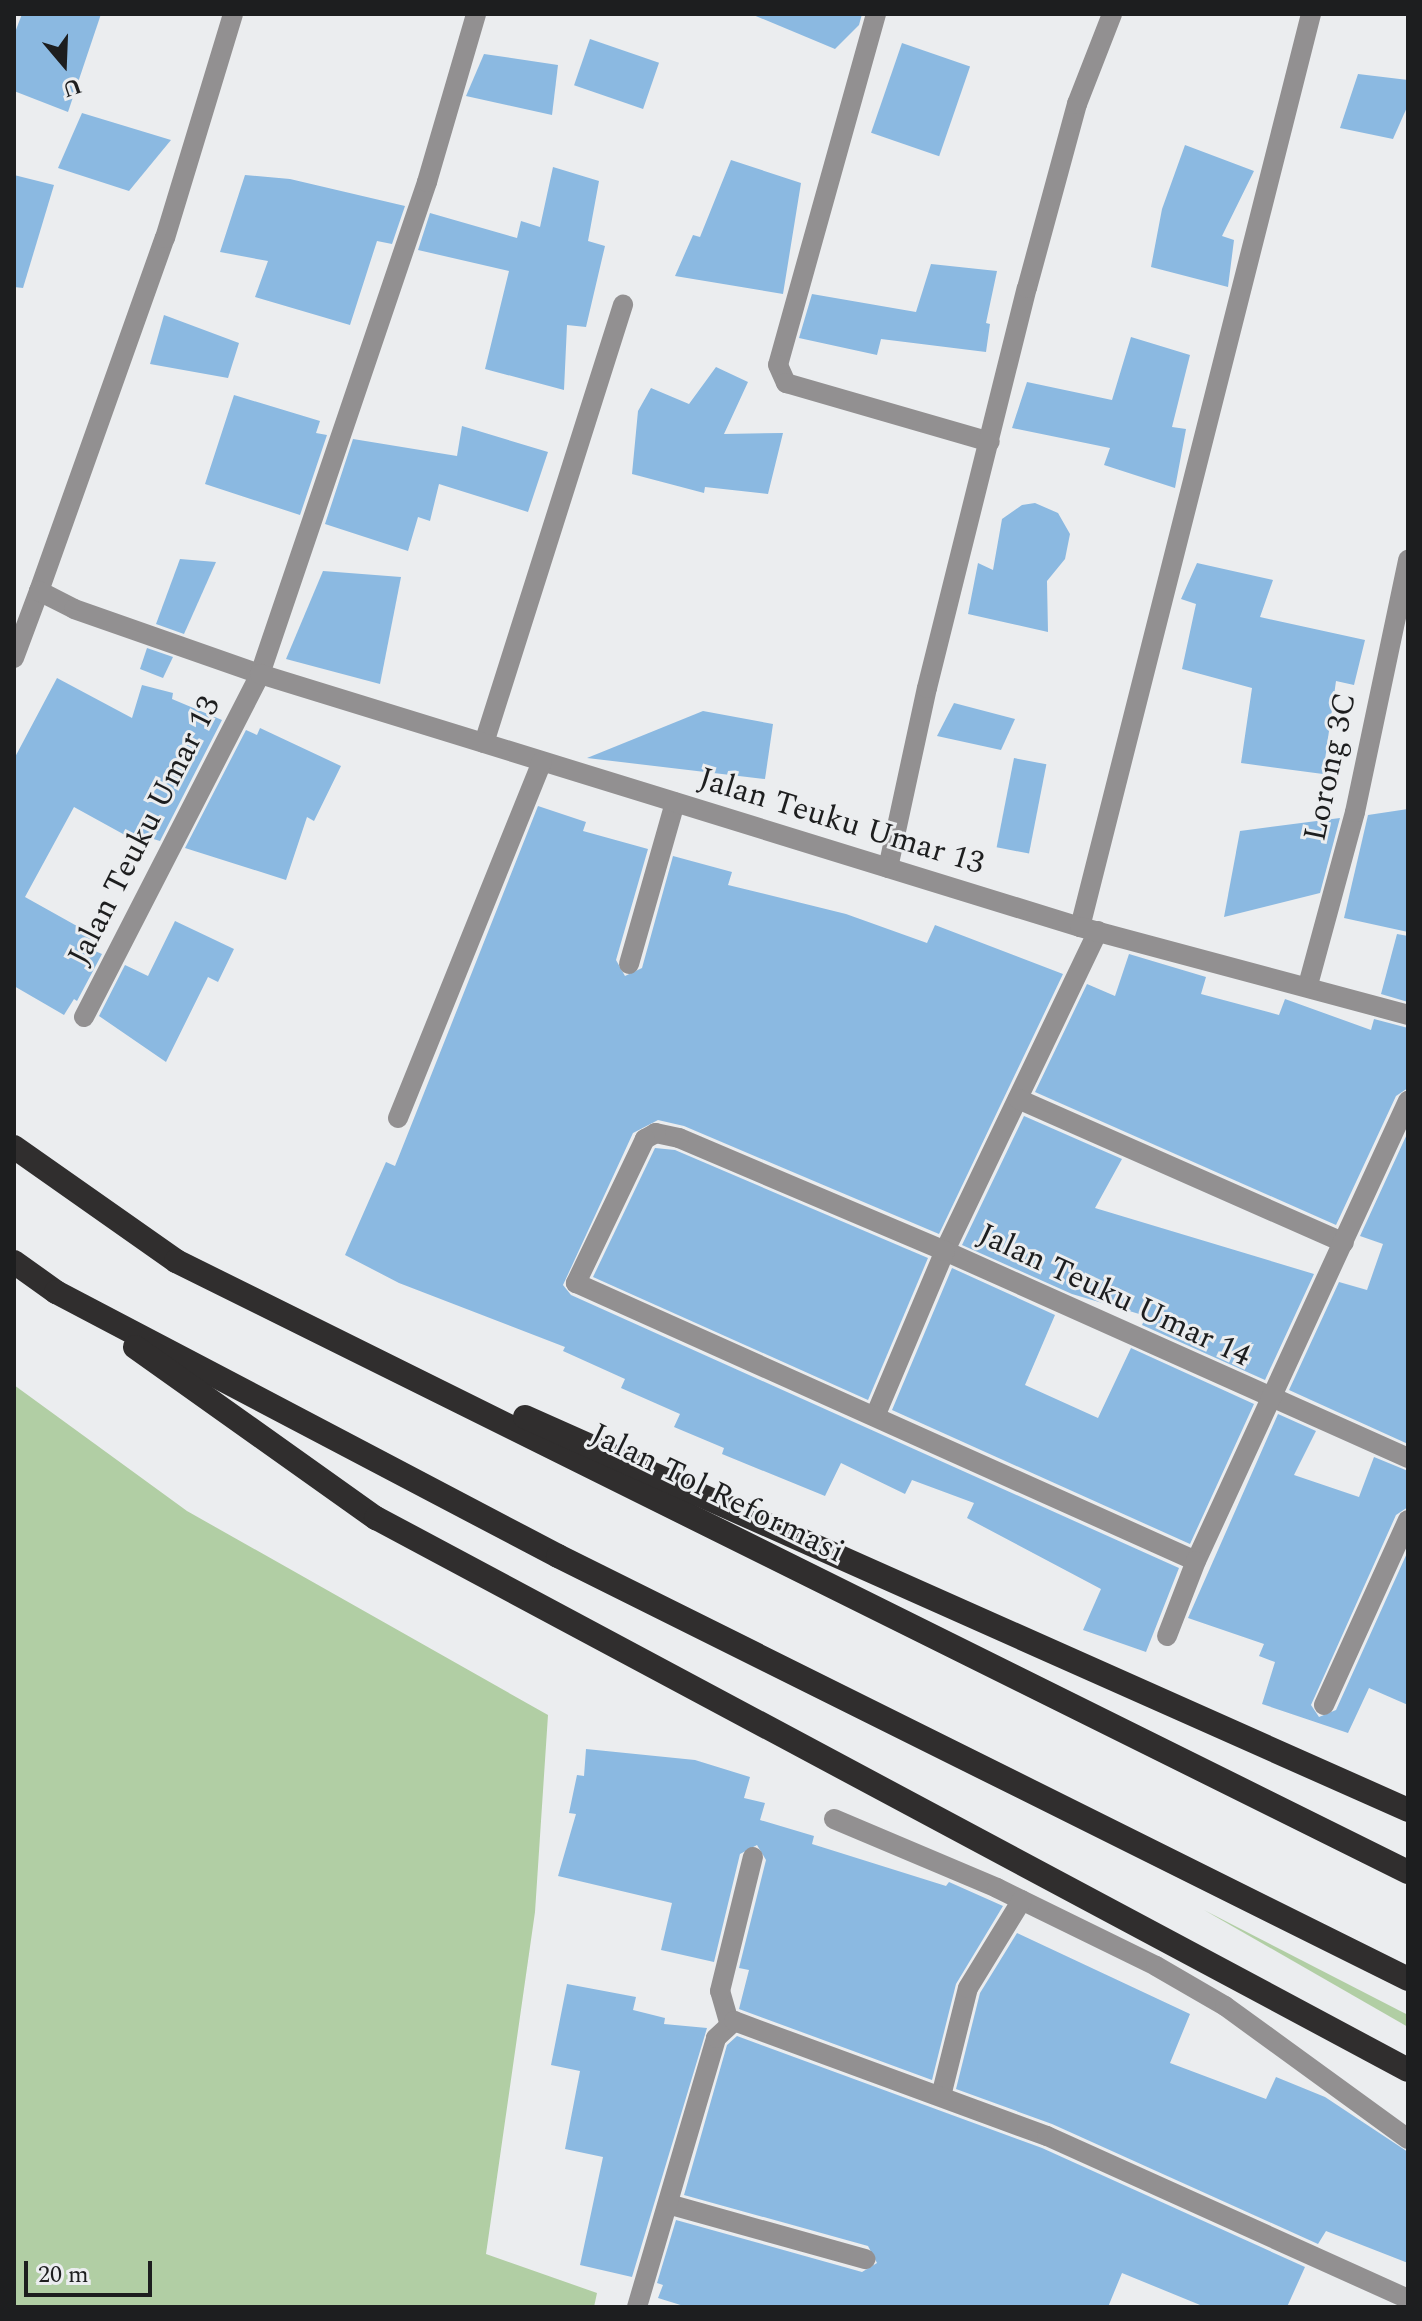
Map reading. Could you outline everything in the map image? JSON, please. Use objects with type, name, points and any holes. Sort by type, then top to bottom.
[{"type":"highway","name":"Jalan Tol Reformasi","points":[[14,1147],[176,1261],[1408,1872]]},
{"type":"highway","points":[[176,1261],[1408,1810]]},
{"type":"highway","points":[[14,1262],[376,1518],[1408,2070]]},
{"type":"highway","points":[[56,1292],[558,1556],[1408,1979]]},
{"type":"street","points":[[14,658],[165,238],[233,14]]},
{"type":"street","points":[[260,674],[427,182],[476,14]]},
{"type":"street","points":[[876,14],[778,365],[786,383],[990,442]]},
{"type":"street","points":[[888,868],[927,688],[1077,104],[1112,14]]},
{"type":"street","name":"Jalan Teuku Umar 14","points":[[1311,14],[1089,929],[1018,1099],[945,1251],[1270,1400],[1408,1458]]},
{"type":"street","points":[[484,743],[623,304]]},
{"type":"street","name":"Lorong 3C","points":[[1308,985],[1355,812],[1408,560]]},
{"type":"street","name":"Jalan Teuku Umar 13","points":[[39,591],[74,609],[260,674],[542,762],[1089,929],[1308,985],[1408,1015]]},
{"type":"street","name":"Jalan Teuku Umar 13","points":[[84,1017],[260,674]]},
{"type":"street","points":[[398,1118],[542,762]]},
{"type":"street","points":[[629,964],[675,802]]},
{"type":"street","points":[[1018,1099],[1344,1243]]},
{"type":"street","points":[[1167,1636],[1196,1561],[1408,1101]]},
{"type":"street","points":[[876,1414],[945,1251],[656,1133],[641,1143],[576,1283],[876,1414],[1196,1561]]},
{"type":"street","points":[[1324,1705],[1408,1520]]},
{"type":"street","points":[[834,1819],[1022,1900],[1225,2006],[1408,2139]]},
{"type":"street","points":[[729,2022],[720,1991],[753,1857]]},
{"type":"street","points":[[941,2096],[968,1988],[1022,1900]]},
{"type":"street","points":[[729,2022],[742,2022],[941,2096],[1158,2184],[1408,2299]]},
{"type":"street","points":[[637,2307],[716,2038],[729,2022]]},
{"type":"street","points":[[668,2204],[865,2259]]},
{"type":"green space","points":[[14,1385],[187,1511],[548,1715],[535,1912],[486,2254],[597,2293],[594,2307],[14,2307]]},
{"type":"green space","points":[[1204,1910],[1408,2015],[1408,2027]]},
{"type":"building","points":[[22,14],[101,14],[68,112],[14,91],[14,35]]},
{"type":"building","points":[[751,14],[862,14],[859,25],[835,49]]},
{"type":"building","points":[[590,39],[659,63],[643,109],[574,85]]},
{"type":"building","points":[[902,43],[970,66],[939,156],[871,133]]},
{"type":"building","points":[[484,54],[558,65],[552,115],[466,96]]},
{"type":"building","points":[[1358,74],[1408,80],[1408,105],[1393,139],[1340,128]]},
{"type":"building","points":[[82,113],[171,140],[129,191],[58,168]]},
{"type":"building","points":[[1185,145],[1254,171],[1222,236],[1234,240],[1228,287],[1151,267],[1162,209]]},
{"type":"building","points":[[731,160],[801,183],[783,294],[675,276],[693,235],[700,237]]},
{"type":"building","points":[[553,167],[599,181],[588,241],[605,246],[586,327],[567,325],[564,390],[485,369],[509,271],[418,250],[430,213],[517,238],[521,221],[540,227]]},
{"type":"building","points":[[14,175],[54,185],[23,288],[14,287]]},
{"type":"building","points":[[245,175],[290,179],[405,206],[392,244],[377,241],[350,325],[255,297],[268,261],[220,252]]},
{"type":"building","points":[[931,264],[997,271],[986,323],[990,324],[986,352],[881,339],[877,355],[799,338],[812,294],[916,312]]},
{"type":"building","points":[[164,315],[239,343],[228,378],[150,364]]},
{"type":"building","points":[[1131,337],[1190,355],[1172,427],[1186,429],[1175,488],[1104,465],[1110,448],[1012,428],[1027,382],[1112,400]]},
{"type":"building","points":[[716,367],[748,382],[724,434],[783,433],[768,494],[705,487],[704,493],[632,474],[638,411],[651,388],[689,404]]},
{"type":"building","points":[[234,395],[320,421],[316,433],[327,435],[300,515],[205,484]]},
{"type":"building","points":[[462,426],[548,452],[528,512],[439,484],[430,521],[418,517],[408,551],[325,524],[353,439],[457,456]]},
{"type":"building","points":[[1035,503],[1058,513],[1070,534],[1065,559],[1047,581],[1048,632],[968,614],[978,563],[993,570],[1002,519],[1022,505]]},
{"type":"building","points":[[180,559],[216,562],[184,634],[156,624]]},
{"type":"building","points":[[1197,563],[1273,580],[1260,617],[1365,640],[1354,685],[1336,681],[1323,774],[1241,763],[1252,688],[1182,669],[1196,604],[1181,599]]},
{"type":"building","points":[[323,571],[401,577],[380,684],[286,659]]},
{"type":"building","points":[[147,648],[173,657],[163,678],[140,669]]},
{"type":"building","points":[[57,678],[132,718],[142,685],[173,693],[172,699],[222,720],[160,841],[147,837],[143,845],[74,807],[25,897],[93,935],[86,947],[102,954],[77,1001],[74,999],[64,1015],[14,986],[14,759]]},
{"type":"building","points":[[954,703],[1015,719],[1001,750],[937,736]]},
{"type":"building","points":[[703,711],[773,724],[765,779],[587,758]]},
{"type":"building","points":[[260,728],[341,766],[314,821],[307,817],[286,880],[185,848],[246,730],[257,735]]},
{"type":"building","points":[[1014,758],[1046,764],[1029,854],[997,847]]},
{"type":"building","points":[[538,806],[586,822],[583,831],[648,849],[616,960],[625,976],[642,968],[673,856],[732,872],[728,885],[846,914],[927,943],[935,925],[1063,974],[939,1234],[684,1126],[658,1120],[633,1133],[563,1285],[571,1295],[1179,1568],[1146,1652],[1083,1630],[1101,1589],[967,1518],[974,1503],[912,1480],[905,1494],[841,1463],[825,1496],[722,1454],[724,1448],[674,1427],[680,1414],[621,1388],[625,1379],[563,1351],[565,1347],[399,1283],[345,1255],[386,1162],[395,1166]]},
{"type":"building","points":[[1408,809],[1408,932],[1344,918],[1368,815]]},
{"type":"building","points":[[1340,818],[1320,893],[1224,917],[1240,831]]},
{"type":"building","points":[[175,921],[234,949],[218,982],[208,977],[166,1062],[99,1016],[125,965],[148,976]]},
{"type":"building","points":[[1397,934],[1408,936],[1408,1002],[1381,994]]},
{"type":"building","points":[[1129,954],[1206,977],[1201,994],[1279,1015],[1285,999],[1371,1030],[1374,1019],[1408,1028],[1408,1088],[1396,1096],[1336,1225],[1035,1092],[1087,984],[1115,996]]},
{"type":"building","points":[[1024,1116],[1122,1159],[1095,1208],[1314,1274],[1265,1380],[1142,1325],[1146,1316],[1072,1294],[962,1245]]},
{"type":"building","points":[[1408,1132],[1408,1444],[1289,1390],[1339,1282],[1367,1290],[1383,1244],[1360,1236]]},
{"type":"building","points":[[655,1148],[675,1150],[928,1258],[868,1400],[593,1277]]},
{"type":"building","points":[[952,1268],[1055,1315],[1025,1385],[1098,1418],[1131,1348],[1254,1404],[1190,1544],[892,1410]]},
{"type":"building","points":[[1278,1414],[1316,1431],[1294,1475],[1359,1497],[1374,1457],[1408,1471],[1408,1507],[1396,1515],[1311,1705],[1319,1717],[1336,1710],[1408,1551],[1408,1705],[1369,1688],[1348,1733],[1262,1704],[1275,1662],[1259,1656],[1264,1644],[1188,1618]]},
{"type":"building","points":[[586,1749],[695,1760],[750,1777],[744,1798],[765,1803],[760,1820],[814,1836],[812,1844],[946,1886],[949,1882],[1003,1906],[956,1984],[932,2080],[739,2009],[749,1970],[739,1968],[766,1860],[757,1845],[740,1854],[714,1962],[661,1950],[672,1903],[558,1876],[576,1814],[569,1813],[577,1775],[584,1776]]},
{"type":"building","points":[[1017,1933],[1190,2014],[1170,2063],[1266,2099],[1276,2077],[1325,2097],[1408,2152],[1408,2263],[1326,2231],[1318,2244],[1052,2124],[956,2089],[980,1993]]},
{"type":"building","points":[[567,1984],[636,1997],[633,2010],[665,2018],[664,2024],[707,2028],[632,2277],[580,2265],[603,2157],[565,2149],[580,2071],[551,2065]]},
{"type":"building","points":[[737,2036],[1042,2148],[1305,2267],[1287,2307],[1205,2307],[1122,2273],[1108,2307],[687,2307],[658,2298],[663,2285],[657,2283],[676,2220],[862,2272],[877,2263],[868,2246],[684,2195],[727,2045]]}]
